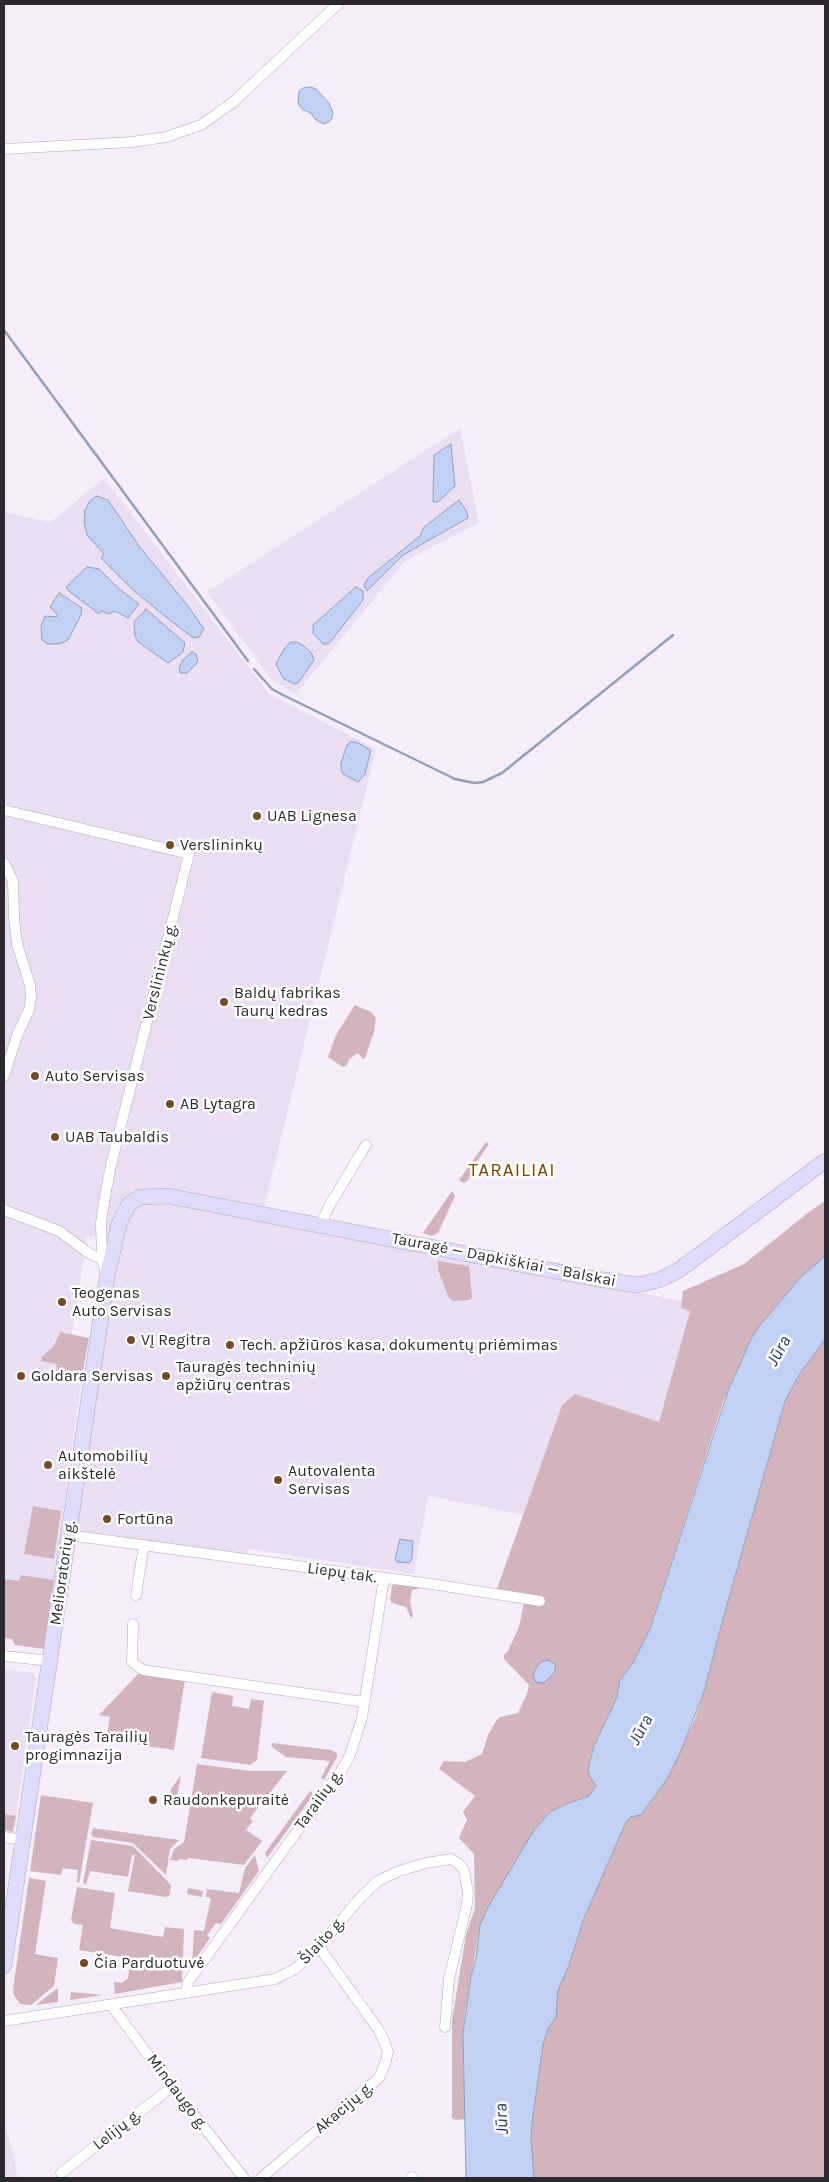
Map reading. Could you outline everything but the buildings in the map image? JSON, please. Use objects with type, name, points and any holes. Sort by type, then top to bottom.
[{"type":"main road","name":"Tauragė — Dapkiškiai — Balskai","points":[[148,1195],[168,1196],[591,1278],[638,1285],[659,1280],[679,1270],[825,1161]]},
{"type":"main road","name":"Melioratorių g.","points":[[4,1966],[6,1937],[23,1840],[107,1277],[123,1213],[135,1198],[148,1195]]},
{"type":"street","points":[[4,149],[132,142],[166,137],[201,125],[232,103],[338,4]]},
{"type":"street","name":"Verslininkų g.","points":[[4,810],[189,854],[111,1165],[101,1223],[102,1259],[107,1277]]},
{"type":"street","points":[[4,862],[13,881],[17,944],[30,985],[31,998],[29,1010],[4,1076]]},
{"type":"street","points":[[320,1225],[330,1203],[366,1145]]},
{"type":"street","points":[[4,1210],[59,1231],[90,1254],[102,1259]]},
{"type":"street","name":"Liepų tak.","points":[[68,1535],[540,1601]]},
{"type":"street","points":[[136,1595],[144,1545]]},
{"type":"street","name":"Tarailių g.","points":[[186,1993],[188,1982],[343,1768],[356,1740],[384,1578]]},
{"type":"street","points":[[133,1624],[132,1662],[143,1670],[364,1702]]},
{"type":"street","points":[[4,1656],[50,1661]]},
{"type":"street","points":[[4,1837],[23,1840]]},
{"type":"street","name":"Šlaito g.","points":[[4,2021],[275,1979],[295,1969],[319,1947],[360,1898],[378,1881],[399,1871],[426,1863],[451,1859],[464,1870],[467,1881],[467,1904],[449,1978],[445,2027]]},
{"type":"street","name":"Akacijų g.","points":[[261,2178],[379,2078],[386,2061],[388,2052],[386,2043],[378,2029],[319,1947]]},
{"type":"street","name":"Mindaugo g.","points":[[112,2004],[172,2086],[244,2178]]},
{"type":"street","name":"Lelijų g.","points":[[61,2173],[172,2086]]},
{"type":"shaded area","points":[[460,428],[479,523],[405,561],[296,694],[272,680],[207,592]]},
{"type":"shaded area","points":[[104,478],[269,694],[376,749],[264,1208],[134,1192],[125,1197],[118,1209],[109,1238],[87,1236],[72,1334],[60,1332],[53,1347],[42,1356],[57,1364],[56,1373],[82,1376],[54,1580],[21,1575],[19,1581],[4,1579],[4,512],[51,522]]},
{"type":"shaded area","points":[[355,1005],[371,1012],[376,1018],[374,1032],[365,1058],[363,1059],[358,1053],[349,1059],[347,1065],[343,1067],[328,1057],[336,1035]]},
{"type":"shaded area","points":[[486,1142],[489,1144],[471,1170],[469,1179],[464,1183],[459,1180]]},
{"type":"shaded area","points":[[452,1191],[455,1196],[438,1233],[432,1236],[423,1233]]},
{"type":"shaded area","points":[[825,1201],[825,1256],[800,1278],[761,1324],[752,1337],[723,1402],[650,1629],[633,1663],[620,1680],[617,1697],[590,1758],[590,1777],[596,1786],[589,1796],[550,1812],[534,1830],[487,1909],[480,1925],[463,2033],[465,2119],[456,2120],[452,2118],[452,2020],[466,1935],[475,1908],[474,1854],[459,1838],[467,1820],[463,1812],[475,1796],[439,1769],[444,1761],[465,1762],[482,1754],[488,1735],[496,1721],[500,1717],[518,1713],[527,1694],[529,1685],[504,1659],[504,1655],[508,1651],[519,1627],[526,1593],[497,1589],[562,1405],[575,1394],[659,1422],[690,1311],[681,1308],[683,1291],[744,1264]]},
{"type":"shaded area","points":[[174,1203],[682,1301],[681,1308],[690,1311],[659,1423],[562,1405],[524,1515],[428,1496],[414,1574],[249,1549],[244,1559],[75,1536],[113,1279],[125,1224],[135,1208],[142,1204]]},
{"type":"shaded area","points":[[438,1261],[469,1266],[472,1297],[469,1300],[453,1301],[449,1298],[438,1270]]},
{"type":"shaded area","points":[[60,1332],[89,1338],[82,1376],[56,1372],[57,1364],[41,1361],[42,1356],[53,1347]]},
{"type":"shaded area","points":[[825,1339],[825,2178],[534,2178],[531,2138],[533,2115],[543,2045],[548,2028],[556,2017],[558,1990],[569,1965],[584,1918],[626,1822],[631,1817],[645,1810],[667,1779],[695,1719],[785,1401],[799,1375]]},
{"type":"shaded area","points":[[33,1506],[61,1511],[54,1559],[24,1554]]},
{"type":"shaded area","points":[[21,1575],[54,1580],[44,1649],[15,1645],[12,1639],[4,1638],[4,1579],[19,1581]]},
{"type":"shaded area","points":[[395,1584],[426,1587],[412,1590],[410,1601],[413,1616],[411,1618],[406,1607],[392,1603],[390,1600],[392,1586]]},
{"type":"shaded area","name":"Tauragės Tarailių progimnazija","points":[[4,1669],[33,1673],[36,1679],[16,1816],[4,1814]]},
{"type":"shaded area","points":[[140,1672],[185,1679],[174,1750],[106,1740],[110,1717],[99,1715]]},
{"type":"shaded area","points":[[212,1692],[233,1696],[232,1706],[249,1709],[251,1699],[264,1701],[257,1760],[250,1765],[201,1758]]},
{"type":"shaded area","points":[[272,1743],[331,1750],[337,1753],[337,1757],[324,1780],[321,1778],[330,1761],[286,1757],[271,1746]]},
{"type":"shaded area","points":[[197,1764],[250,1771],[287,1771],[250,1818],[253,1821],[246,1830],[262,1841],[244,1865],[188,1858],[187,1860],[179,1859],[178,1861],[170,1860],[174,1849],[184,1842]]},
{"type":"shaded area","points":[[181,1775],[177,1797],[171,1796],[171,1789]]},
{"type":"shaded area","points":[[310,1791],[314,1794],[267,1858],[265,1853]]},
{"type":"shaded area","points":[[41,1795],[93,1803],[79,1883],[77,1882],[78,1870],[63,1868],[61,1875],[30,1871]]},
{"type":"shaded area","points":[[4,1814],[16,1816],[13,1832],[4,1830]]},
{"type":"shaded area","points":[[93,1828],[179,1840],[170,1849],[166,1875],[133,1843],[93,1837],[91,1834]]},
{"type":"shaded area","points":[[91,1840],[133,1846],[171,1885],[170,1895],[166,1897],[128,1891],[135,1855],[132,1855],[128,1877],[90,1871],[86,1884],[83,1883]]},
{"type":"shaded area","points":[[255,1855],[259,1871],[221,1924],[216,1923],[207,1935],[210,1938],[192,1964],[194,1930],[204,1931],[211,1898],[206,1897],[207,1889],[239,1893],[245,1868]]},
{"type":"shaded area","points":[[29,1878],[46,1881],[35,1954],[58,1958],[54,1986],[31,2005],[20,2004],[14,1995],[13,1989]]},
{"type":"shaded area","points":[[77,1887],[115,1893],[110,1928],[163,1937],[165,1927],[184,1929],[182,1982],[115,1994],[114,1982],[122,1983],[128,1978],[129,1958],[79,1950],[83,1925],[74,1924],[71,1920]]},
{"type":"shaded area","points":[[188,1888],[203,1891],[202,1897],[187,1894]]},
{"type":"shaded area","points":[[58,1989],[58,2002],[36,2005]]},
{"type":"shaded area","points":[[71,1992],[103,1995],[70,2000]]},
{"type":"shaded area","points":[[4,2118],[13,2155],[18,2178],[4,2178]]},
{"type":"water","points":[[311,87],[316,89],[329,103],[333,113],[329,122],[323,124],[315,119],[311,113],[302,109],[298,103],[299,91],[303,88]]},
{"type":"water","points":[[451,444],[455,486],[438,502],[433,502],[434,455]]},
{"type":"water","points":[[97,496],[108,500],[139,546],[188,606],[204,629],[199,637],[194,638],[171,621],[133,590],[101,558],[104,554],[87,535],[84,522],[85,510],[90,501]]},
{"type":"water","points":[[459,500],[467,512],[468,518],[403,555],[367,591],[364,585],[368,578],[421,535],[423,528]]},
{"type":"water","points":[[87,567],[99,569],[118,588],[139,604],[128,618],[115,611],[109,614],[102,611],[99,614],[70,592],[66,587]]},
{"type":"water","points":[[356,587],[363,591],[363,600],[331,641],[328,644],[323,644],[313,633],[313,625]]},
{"type":"water","points":[[59,593],[82,608],[81,615],[68,640],[59,644],[48,644],[42,640],[41,626],[45,616],[57,617],[57,614],[50,607]]},
{"type":"water","points":[[146,609],[185,643],[183,652],[168,663],[138,642],[135,636],[134,622]]},
{"type":"water","points":[[291,642],[297,642],[305,647],[312,654],[314,660],[298,683],[294,684],[283,678],[276,664],[284,649]]},
{"type":"water","points":[[192,652],[196,654],[198,662],[187,673],[180,673],[179,668],[183,660]]},
{"type":"water","points":[[350,742],[356,742],[371,750],[365,774],[358,782],[343,774],[341,769],[347,745]]},
{"type":"water","name":"Jūra","points":[[825,1256],[825,1339],[799,1375],[785,1401],[704,1692],[681,1751],[667,1779],[641,1815],[631,1817],[626,1822],[584,1918],[569,1965],[558,1990],[556,2017],[548,2028],[543,2045],[533,2115],[531,2138],[534,2178],[466,2178],[463,2033],[480,1925],[487,1909],[534,1830],[550,1812],[589,1796],[596,1786],[590,1777],[588,1769],[594,1746],[617,1697],[620,1680],[633,1663],[650,1629],[728,1391],[752,1337],[761,1324],[800,1278]]},
{"type":"water","points":[[400,1539],[413,1541],[412,1558],[409,1563],[397,1562],[395,1559]]},
{"type":"water","points":[[548,1660],[556,1665],[554,1673],[544,1683],[536,1682],[533,1675],[536,1668],[540,1662]]},
{"type":"waterway","points":[[4,330],[248,661]]},
{"type":"waterway","points":[[254,669],[272,689],[283,695],[455,779],[474,783],[483,782],[502,773],[673,635]]},
{"type":"place","name":"UAB Lignesa","points":[[257,816]]},
{"type":"place","name":"Verslininkų","points":[[170,845]]},
{"type":"place","name":"Baldų fabrikas Taurų kedras","points":[[224,1002]]},
{"type":"place","name":"Auto Servisas","points":[[35,1076]]},
{"type":"place","name":"AB Lytagra","points":[[170,1104]]},
{"type":"place","name":"UAB Taubaldis","points":[[55,1137]]},
{"type":"place","name":"Teogenas Auto Servisas","points":[[62,1302]]},
{"type":"place","name":"VĮ Regitra","points":[[131,1340]]},
{"type":"place","name":"Tech. apžiūros kasa, dokumentų priėmimas","points":[[230,1345]]},
{"type":"place","name":"Goldara Servisas","points":[[21,1376]]},
{"type":"place","name":"Tauragės techninių apžiūrų centras","points":[[166,1376]]},
{"type":"place","name":"Automobilių aikštelė","points":[[48,1465]]},
{"type":"place","name":"Autovalenta Servisas","points":[[278,1480]]},
{"type":"place","name":"Fortūna","points":[[107,1519]]},
{"type":"place","name":"Tauragės Tarailių progimnazija","points":[[15,1746]]},
{"type":"place","name":"Raudonkepuraitė","points":[[153,1800]]},
{"type":"place","name":"Čia Parduotuvė","points":[[84,1963]]},
{"type":"district","name":"TARAILIAI","points":[[512,1171]]}]
